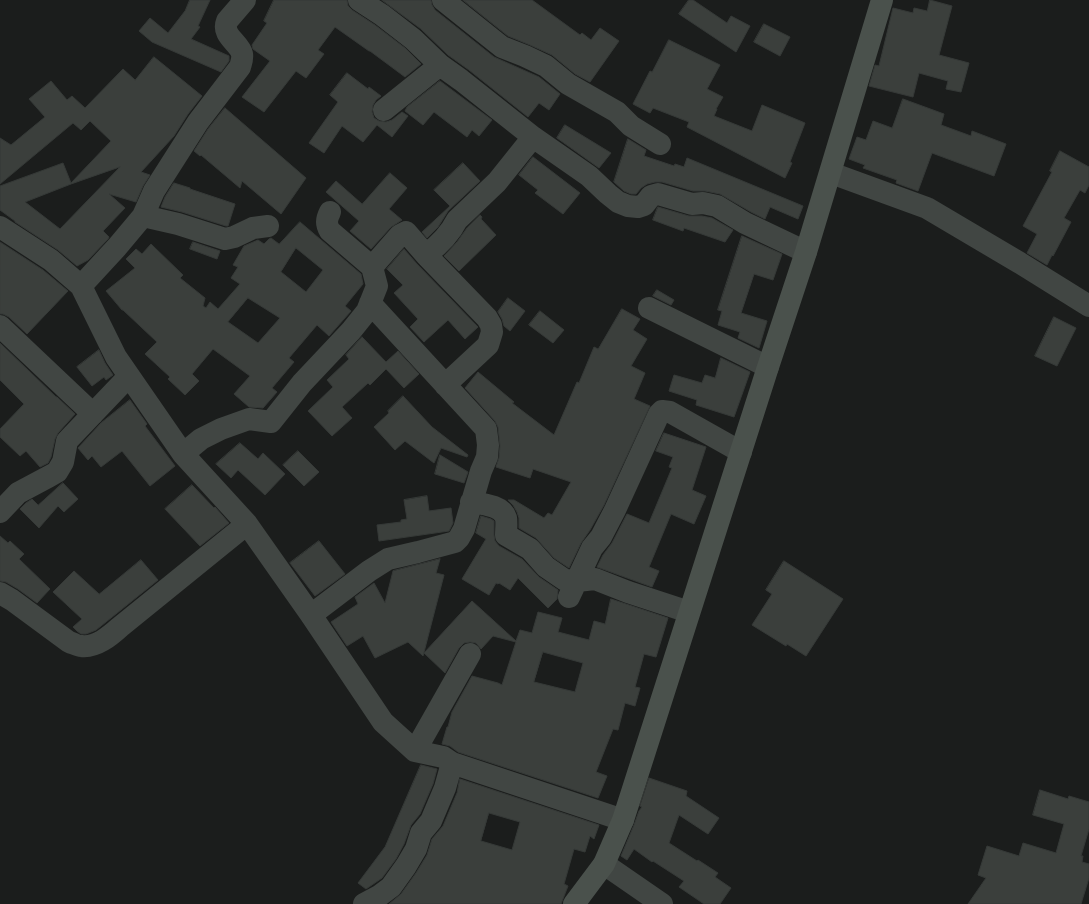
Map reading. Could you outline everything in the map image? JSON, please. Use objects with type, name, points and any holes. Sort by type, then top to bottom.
[{"type":"street","points":[[81,286],[117,247],[142,216],[154,191],[198,122],[240,67],[243,60],[242,53],[227,33],[226,24],[245,0]]},
{"type":"street","points":[[359,0],[382,15],[413,39],[440,65],[533,138],[589,176],[618,202],[628,206],[638,207],[644,205],[651,196],[658,194],[692,204],[703,203],[717,206],[746,223],[806,252]]},
{"type":"street","points":[[443,0],[502,47],[526,56],[546,66],[568,84],[617,112],[631,126],[660,144]]},
{"type":"street","points":[[574,904],[604,864],[623,820],[831,173],[882,0]]},
{"type":"street","points":[[384,110],[440,65]]},
{"type":"street","points":[[426,255],[441,243],[458,220],[497,182],[533,138]]},
{"type":"street","points":[[831,173],[927,208],[1089,306]]},
{"type":"street","points":[[183,454],[201,439],[220,429],[249,419],[271,422],[302,383],[351,331],[367,311],[377,286],[372,267],[330,231],[326,222],[330,212]]},
{"type":"street","points":[[142,216],[178,224],[226,239],[234,238],[254,228],[268,226]]},
{"type":"street","points":[[0,227],[51,260],[81,286],[116,357],[183,454],[247,524],[311,615],[383,722],[415,751],[443,757],[452,763],[623,820]]},
{"type":"street","points":[[372,267],[400,235],[406,232],[426,255],[487,318],[491,325],[492,332],[488,345],[444,384]]},
{"type":"street","points":[[311,615],[368,571],[388,559],[455,542],[464,529],[481,470],[487,457],[488,445],[486,429],[370,303]]},
{"type":"street","points":[[649,308],[768,367]]},
{"type":"street","points":[[0,326],[93,414]]},
{"type":"street","points":[[0,512],[18,493],[57,472],[63,462],[67,441],[129,376]]},
{"type":"street","points":[[573,589],[592,548],[601,537],[615,510],[659,414],[662,411],[670,412],[741,452]]},
{"type":"street","points":[[471,502],[498,508],[506,518],[506,535],[530,549],[546,567],[553,573],[566,580],[573,589]]},
{"type":"street","points":[[0,593],[70,642],[78,646],[88,646],[106,639],[247,524]]},
{"type":"street","points":[[573,589],[595,580],[689,612]]},
{"type":"street","points":[[415,751],[470,654]]},
{"type":"street","points":[[364,904],[379,896],[391,887],[406,866],[416,849],[421,833],[431,821],[445,788],[452,763]]},
{"type":"street","points":[[604,864],[662,904]]},
{"type":"building","points":[[190,0],[210,0],[198,26],[200,27],[191,39],[229,56],[229,61],[221,72],[152,42],[139,31],[150,18],[168,33],[185,11]]},
{"type":"building","points":[[274,0],[347,0],[348,6],[352,10],[375,25],[405,48],[421,64],[405,77],[335,27],[318,50],[324,54],[306,78],[296,71],[264,112],[242,97],[270,61],[253,49],[252,45],[267,23],[264,21]]},
{"type":"building","points":[[382,0],[431,0],[435,10],[494,57],[539,77],[560,94],[549,110],[539,103],[528,117],[448,55],[421,29]]},
{"type":"building","points":[[463,0],[532,0],[580,35],[582,33],[591,40],[600,28],[619,41],[590,82],[575,74],[552,55],[508,36]]},
{"type":"building","points":[[689,0],[693,0],[727,23],[731,16],[750,26],[736,52],[679,14]]},
{"type":"building","points":[[930,0],[952,6],[939,55],[969,63],[961,92],[946,89],[948,81],[919,73],[913,97],[869,86],[875,65],[879,66],[893,8],[913,13],[914,8],[927,11]]},
{"type":"building","points":[[764,24],[790,37],[780,56],[754,42]]},
{"type":"building","points":[[669,40],[720,65],[707,89],[723,97],[714,116],[752,131],[762,105],[805,123],[790,162],[792,163],[785,178],[687,127],[689,122],[653,108],[650,113],[633,104],[650,71],[652,72]]},
{"type":"building","points":[[154,57],[202,96],[174,136],[141,172],[150,175],[136,202],[109,194],[125,208],[103,231],[109,237],[108,239],[88,260],[77,266],[58,250],[15,222],[0,210],[0,186],[63,163],[71,183],[111,141],[90,121],[81,130],[73,123],[0,184],[0,138],[11,145],[45,117],[29,99],[51,81],[67,100],[72,96],[85,108],[123,69],[135,80]],"holes":[[[120,167],[60,229],[25,202]]]},
{"type":"building","points":[[347,73],[368,89],[369,87],[381,96],[373,105],[372,112],[374,118],[379,121],[386,122],[392,120],[402,112],[408,116],[392,137],[377,125],[363,142],[342,126],[324,153],[309,143],[338,102],[330,95]]},
{"type":"building","points":[[440,81],[492,120],[479,136],[472,130],[467,137],[434,112],[423,125],[405,111],[407,107]]},
{"type":"building","points":[[903,99],[944,114],[941,125],[971,136],[972,131],[1006,144],[994,176],[932,153],[918,191],[896,183],[897,180],[863,168],[865,165],[849,159],[857,137],[866,140],[873,121],[892,128]]},
{"type":"building","points":[[225,108],[306,178],[281,214],[242,181],[240,188],[201,155],[200,156],[194,151],[208,129]]},
{"type":"building","points":[[565,125],[611,153],[599,168],[557,138]]},
{"type":"building","points":[[628,139],[646,150],[644,156],[674,166],[675,164],[684,167],[687,158],[803,206],[798,219],[770,207],[765,219],[720,194],[705,191],[693,191],[662,182],[647,184],[636,194],[631,194],[624,191],[614,182]]},
{"type":"building","points":[[1060,151],[1089,167],[1089,185],[1085,193],[1080,190],[1064,218],[1071,222],[1047,265],[1027,253],[1037,234],[1023,226],[1052,172],[1050,171]]},
{"type":"building","points":[[533,157],[580,193],[563,214],[535,193],[538,190],[519,175]]},
{"type":"building","points":[[463,163],[480,181],[448,211],[438,227],[427,238],[422,232],[450,206],[434,190]]},
{"type":"building","points":[[390,173],[407,188],[389,209],[402,220],[391,227],[371,249],[350,231],[359,221],[326,192],[336,181],[362,204]]},
{"type":"building","points":[[174,183],[235,204],[228,226],[161,207],[165,197]]},
{"type":"building","points":[[658,207],[689,216],[712,218],[733,230],[725,242],[684,228],[683,231],[653,220]]},
{"type":"building","points":[[480,215],[482,217],[481,219],[496,235],[459,271],[444,256]]},
{"type":"building","points":[[300,222],[361,274],[363,284],[345,306],[351,311],[329,336],[317,325],[289,358],[294,362],[272,388],[277,392],[263,408],[249,407],[234,394],[250,376],[213,349],[192,374],[199,381],[185,395],[168,379],[170,377],[145,354],[157,342],[122,310],[106,291],[135,268],[126,259],[136,249],[142,254],[151,244],[183,275],[180,278],[205,298],[203,306],[206,308],[210,302],[218,309],[240,284],[231,278],[238,267],[233,265],[244,246],[258,240],[264,244],[271,238],[279,244]],"holes":[[[296,248],[323,270],[306,292],[281,272]],[[248,298],[280,318],[258,343],[228,322]]]},
{"type":"building","points":[[742,236],[782,254],[773,280],[754,274],[741,313],[767,321],[759,348],[738,338],[740,332],[718,325],[722,311],[718,310]]},
{"type":"building","points":[[0,242],[43,270],[68,291],[27,334],[9,317],[0,314]]},
{"type":"building","points":[[193,242],[220,251],[217,259],[190,249]]},
{"type":"building","points":[[404,249],[478,327],[465,339],[448,320],[424,342],[410,327],[418,319],[394,293],[403,285],[387,269]]},
{"type":"building","points":[[657,290],[674,300],[671,305],[653,296]]},
{"type":"building","points":[[508,298],[525,311],[510,331],[504,326],[498,312]]},
{"type":"building","points":[[622,309],[640,319],[633,330],[647,339],[631,366],[645,373],[634,399],[650,406],[604,505],[581,543],[569,568],[554,558],[536,538],[519,528],[519,518],[517,512],[508,500],[514,500],[544,518],[548,513],[552,515],[571,482],[533,469],[530,478],[496,467],[499,458],[500,446],[498,427],[495,421],[465,388],[478,372],[514,402],[512,403],[554,435],[577,382],[579,383],[594,347],[598,349]]},
{"type":"building","points":[[540,311],[564,330],[553,343],[529,325]]},
{"type":"building","points":[[1054,317],[1076,328],[1057,366],[1035,356]]},
{"type":"building","points":[[362,337],[386,362],[398,351],[419,374],[404,388],[386,369],[370,385],[368,383],[342,407],[352,418],[332,436],[308,411],[333,387],[327,380],[349,359],[346,355]]},
{"type":"building","points":[[0,343],[75,414],[58,433],[48,463],[40,467],[26,451],[20,456],[0,437],[0,429],[24,404],[0,380]]},
{"type":"building","points":[[99,350],[113,375],[106,380],[104,377],[92,386],[77,367]]},
{"type":"building","points":[[721,358],[750,372],[734,417],[696,405],[697,400],[669,391],[674,375],[702,383],[705,375],[715,378]]},
{"type":"building","points":[[403,396],[432,427],[468,455],[467,457],[441,448],[434,463],[405,441],[395,450],[374,427],[389,413],[388,411]]},
{"type":"building","points":[[130,400],[147,424],[145,426],[175,466],[150,486],[122,451],[101,467],[92,456],[88,460],[78,448],[101,423]]},
{"type":"building","points":[[664,433],[706,447],[692,490],[706,496],[694,524],[671,514],[649,567],[659,571],[652,587],[597,567],[603,555],[612,543],[627,514],[649,523],[672,468],[669,467],[673,457],[656,451]]},
{"type":"building","points":[[240,443],[258,459],[263,453],[285,474],[265,495],[238,470],[231,478],[216,464]]},
{"type":"building","points":[[298,451],[319,472],[304,486],[283,465]]},
{"type":"building","points":[[440,455],[468,472],[464,483],[435,474]]},
{"type":"building","points":[[63,483],[78,499],[64,512],[58,506],[39,528],[20,509],[32,499],[38,505]]},
{"type":"building","points":[[192,485],[229,523],[200,546],[165,509]]},
{"type":"building","points":[[427,496],[429,511],[451,508],[453,523],[449,531],[379,541],[377,525],[401,522],[401,520],[407,519],[404,500]]},
{"type":"building","points":[[481,516],[494,521],[495,541],[499,546],[522,559],[539,577],[558,590],[557,599],[548,608],[518,578],[510,590],[499,583],[496,583],[489,595],[462,579],[486,539],[476,533]]},
{"type":"building","points":[[0,536],[8,543],[10,541],[24,554],[19,559],[50,589],[37,603],[18,589],[6,582],[0,581]]},
{"type":"building","points":[[319,541],[345,574],[315,596],[290,563]]},
{"type":"building","points":[[440,559],[436,573],[444,575],[423,656],[408,642],[375,658],[363,636],[347,646],[331,622],[358,604],[355,597],[374,583],[385,603],[393,571]]},
{"type":"building","points":[[141,560],[158,580],[96,630],[86,634],[81,634],[77,631],[73,627],[82,619],[53,592],[74,571],[99,594]]},
{"type":"building","points":[[784,561],[843,599],[806,656],[787,644],[786,646],[752,625],[772,594],[766,590]]},
{"type":"building","points":[[611,599],[668,618],[656,657],[644,654],[635,687],[640,688],[635,706],[625,703],[618,730],[613,729],[596,772],[607,776],[598,798],[458,752],[450,746],[442,744],[452,712],[472,676],[502,685],[516,642],[493,636],[481,649],[476,643],[464,643],[459,648],[445,673],[424,653],[472,601],[516,641],[520,630],[532,633],[538,612],[562,618],[558,632],[589,640],[594,621],[605,624]],"holes":[[[543,652],[583,663],[575,692],[534,682]]]},
{"type":"building","points":[[421,765],[437,769],[433,784],[420,814],[411,825],[404,844],[396,859],[382,878],[366,889],[358,883],[385,847]]},
{"type":"building","points":[[649,778],[687,791],[686,796],[719,818],[708,834],[679,815],[669,843],[718,873],[715,877],[731,888],[720,904],[704,904],[679,887],[684,881],[653,861],[652,862],[634,849],[627,860],[621,856],[642,807],[640,806]]},
{"type":"building","points":[[460,779],[599,825],[594,839],[590,836],[585,852],[574,849],[564,884],[568,886],[561,904],[389,904],[401,894],[416,873],[427,855],[432,839],[443,826],[457,793]],"holes":[[[489,813],[520,822],[512,850],[481,841]]]},
{"type":"building","points":[[1040,790],[1068,799],[1069,796],[1089,802],[1089,829],[1081,856],[1083,856],[1082,862],[1089,864],[1089,878],[1081,904],[968,904],[986,878],[978,875],[987,846],[1019,856],[1023,843],[1056,853],[1064,824],[1033,815]]}]
